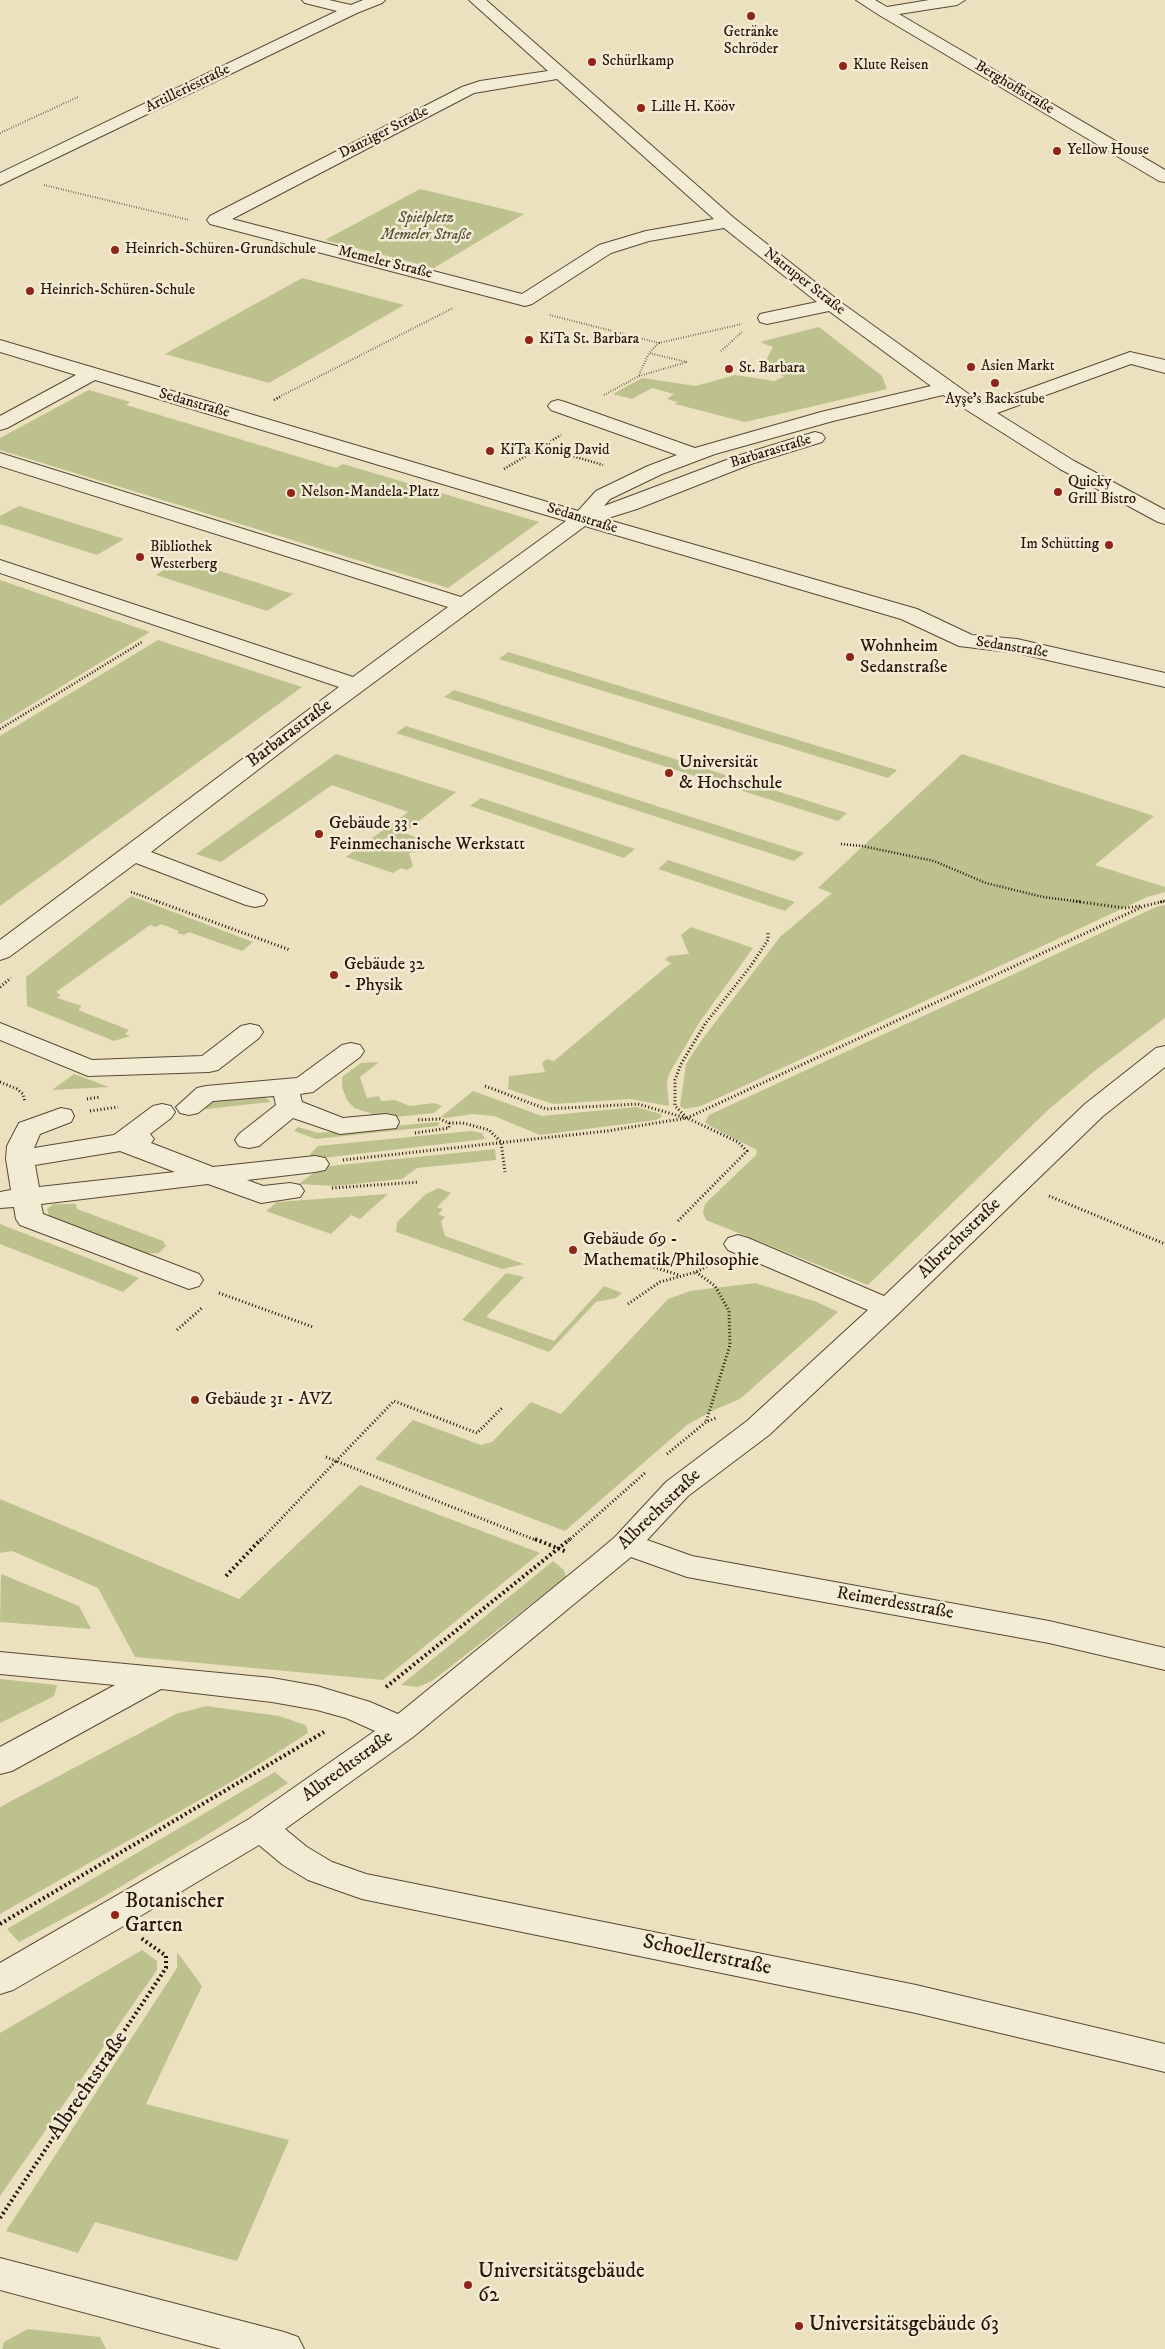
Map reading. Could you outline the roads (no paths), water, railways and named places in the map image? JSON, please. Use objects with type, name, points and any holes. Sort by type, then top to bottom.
[{"type":"street","points":[[310,0],[352,10]]},
{"type":"street","name":"Artilleriestraße","points":[[4,178],[352,10],[377,0]]},
{"type":"street","name":"Natruper Straße","points":[[477,0],[728,222],[832,305],[964,401],[1067,465],[1165,518]]},
{"type":"street","name":"Berghoffstraße","points":[[864,0],[1165,177]]},
{"type":"street","points":[[884,12],[958,0]]},
{"type":"street","name":"Danziger Straße","points":[[216,220],[468,90],[480,86],[560,74]]},
{"type":"street","name":"Memeler Straße","points":[[216,220],[525,300],[605,249],[646,236],[728,222]]},
{"type":"street","points":[[767,318],[832,305]]},
{"type":"street","name":"Sedanstraße","points":[[0,346],[139,388],[163,410],[297,450],[306,452],[360,453],[909,614],[967,641],[1017,646],[1165,680]]},
{"type":"street","points":[[982,412],[1130,358],[1165,366]]},
{"type":"street","points":[[0,424],[92,374]]},
{"type":"street","name":"Barbarastraße","points":[[0,952],[134,854],[463,605],[582,519],[602,495],[656,470],[763,433],[946,388]]},
{"type":"street","name":"Barbarastraße","points":[[582,519],[630,505],[690,479],[769,452],[846,430],[964,401]]},
{"type":"street","points":[[574,411],[696,455]]},
{"type":"street","points":[[0,459],[463,605]]},
{"type":"street","points":[[0,566],[356,685]]},
{"type":"street","points":[[134,854],[255,900]]},
{"type":"street","points":[[0,1030],[88,1068],[209,1064],[250,1032]]},
{"type":"street","points":[[207,1175],[243,1145],[288,1097],[351,1051]]},
{"type":"street","name":"Albrechtstraße","points":[[0,1980],[125,1925],[322,1787],[401,1729],[601,1566],[626,1544],[677,1489],[758,1428],[888,1308],[1094,1110],[1165,1054]]},
{"type":"street","points":[[20,1159],[122,1142],[206,1094],[288,1097],[340,1126],[386,1122]]},
{"type":"street","points":[[13,1199],[21,1146],[29,1129],[61,1116]]},
{"type":"street","points":[[122,1142],[261,1195],[290,1191]]},
{"type":"street","points":[[13,1199],[207,1175],[315,1164]]},
{"type":"street","points":[[13,1199],[30,1219],[189,1280]]},
{"type":"street","points":[[738,1244],[888,1308]]},
{"type":"street","name":"Reimerdesstraße","points":[[626,1544],[688,1566],[1049,1632],[1165,1659]]},
{"type":"street","points":[[0,1664],[156,1677],[272,1690],[316,1698],[358,1710],[401,1729]]},
{"type":"street","points":[[0,1762],[156,1677]]},
{"type":"street","name":"Schoellerstraße","points":[[261,1828],[295,1856],[320,1871],[362,1886],[916,1999],[1165,2058]]},
{"type":"street","points":[[0,2274],[284,2349]]},
{"type":"place","name":"Getränke Schröder","points":[[751,16]]},
{"type":"place","name":"Schürlkamp","points":[[592,62]]},
{"type":"place","name":"Klute Reisen","points":[[843,66]]},
{"type":"place","name":"Lille H. Kööv","points":[[641,108]]},
{"type":"place","name":"Yellow House","points":[[1057,151]]},
{"type":"place","name":"Heinrich-Schüren-Grundschule","points":[[115,250]]},
{"type":"place","name":"Heinrich-Schüren-Schule","points":[[30,291]]},
{"type":"place","name":"KiTa St. Barbara","points":[[529,340]]},
{"type":"place","name":"Asien Markt","points":[[971,367]]},
{"type":"place","name":"St. Barbara","points":[[729,369]]},
{"type":"place","name":"Ayşe's Backstube","points":[[995,383]]},
{"type":"place","name":"KiTa König David","points":[[490,451]]},
{"type":"place","name":"Quicky Grill Bistro","points":[[1058,492]]},
{"type":"place","name":"Nelson-Mandela-Platz","points":[[291,493]]},
{"type":"place","name":"Im Schütting","points":[[1109,545]]},
{"type":"place","name":"Bibliothek Westerberg","points":[[140,557]]},
{"type":"place","name":"Wohnheim Sedanstraße","points":[[850,657]]},
{"type":"place","name":"Universität & Hochschule","points":[[669,773]]},
{"type":"place","name":"Gebäude 33 - Feinmechanische Werkstatt","points":[[319,834]]},
{"type":"place","name":"Gebäude 32 - Physik","points":[[334,975]]},
{"type":"place","name":"Gebäude 69 - Mathematik/Philosophie","points":[[573,1250]]},
{"type":"place","name":"Gebäude 31 - AVZ","points":[[195,1400]]},
{"type":"place","name":"Botanischer Garten","points":[[115,1915]]},
{"type":"place","name":"Universitätsgebäude 62","points":[[468,2285]]},
{"type":"place","name":"Universitätsgebäude 63","points":[[799,2326]]},
{"type":"park label","name":"Spielpletz Memeler Straße","points":[[426,228]]}]
